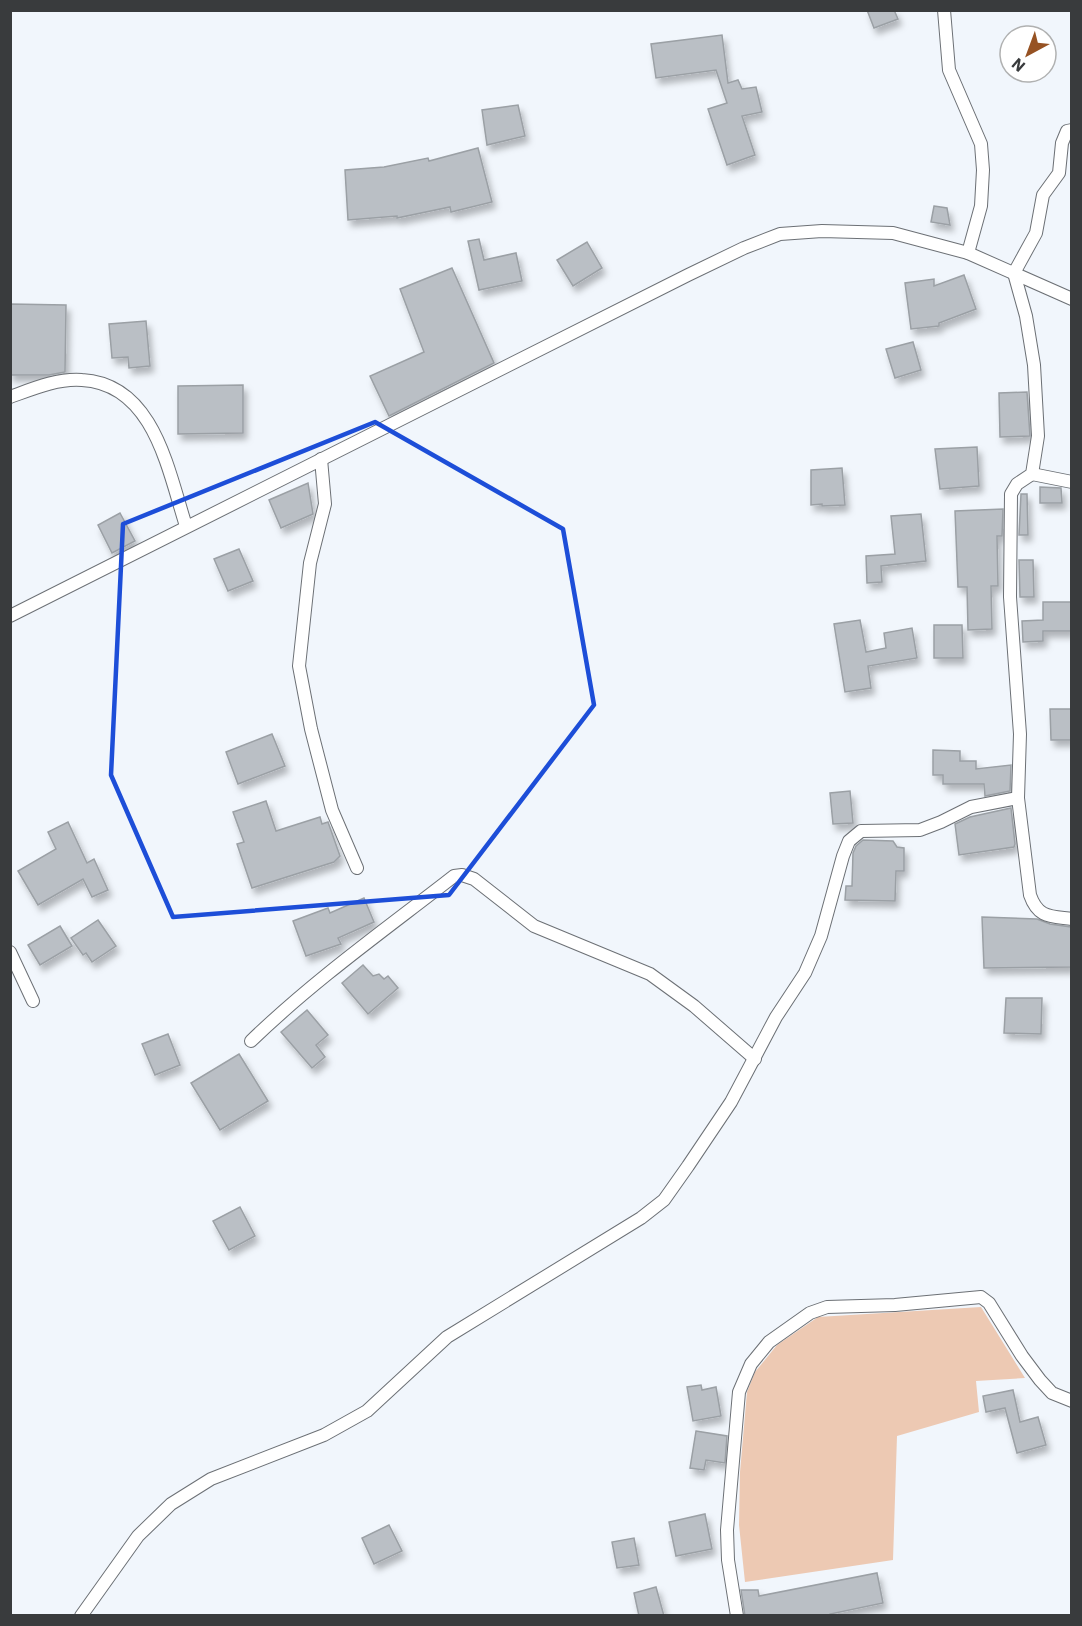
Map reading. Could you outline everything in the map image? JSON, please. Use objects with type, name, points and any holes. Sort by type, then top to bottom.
[{"type":"street","points":[[944,10],[950,70],[981,144],[983,170],[981,206],[968,253]]},
{"type":"street","points":[[1032,474],[1038,436],[1034,364],[1026,316],[1014,273],[1036,232],[1042,195],[1059,173],[1062,143],[1067,131],[1071,130]]},
{"type":"street","points":[[12,617],[186,526],[688,275],[744,248],[780,234],[822,231],[893,233],[968,253],[1071,299]]},
{"type":"street","points":[[10,397],[42,386],[80,380],[108,384],[129,399],[146,418],[164,455],[186,526]]},
{"type":"street","points":[[321,459],[325,504],[310,563],[299,666],[311,729],[332,810],[357,868]]},
{"type":"street","points":[[1071,482],[1032,474],[1017,484],[1011,494],[1010,503],[1010,597],[1020,734],[1018,798],[1030,895],[1034,907],[1047,916],[1071,919]]},
{"type":"street","points":[[81,1616],[138,1536],[171,1504],[211,1479],[324,1435],[368,1411],[447,1337],[641,1218],[664,1200],[731,1102],[776,1017],[805,973],[821,936],[849,841],[861,831],[920,830],[971,807],[1018,798]]},
{"type":"street","points":[[251,1041],[365,945],[454,876],[462,875],[474,879],[534,926],[650,974],[694,1006],[755,1059]]},
{"type":"street","points":[[10,952],[33,1001]]},
{"type":"street","points":[[737,1616],[728,1560],[727,1530],[740,1392],[752,1364],[769,1342],[810,1313],[827,1307],[895,1305],[981,1297],[989,1304],[1040,1380],[1052,1393],[1071,1401]]},
{"type":"highlighted area","points":[[375,422],[563,529],[594,705],[449,895],[173,917],[111,775],[123,524]]},
{"type":"shaded area","points":[[981,1307],[1025,1378],[976,1381],[979,1412],[897,1436],[893,1560],[745,1582],[739,1525],[740,1472],[747,1392],[755,1372],[777,1345],[818,1317]]},
{"type":"building","points":[[867,10],[894,10],[898,19],[874,28]]},
{"type":"building","points":[[722,35],[728,83],[738,80],[742,89],[756,87],[762,112],[742,116],[755,155],[727,165],[708,109],[727,103],[716,70],[656,78],[651,44]]},
{"type":"building","points":[[518,105],[525,136],[487,145],[482,110]]},
{"type":"building","points":[[478,148],[492,202],[451,212],[450,207],[397,218],[397,216],[348,220],[345,170],[384,167],[428,158],[429,161]]},
{"type":"building","points":[[934,206],[947,208],[950,225],[931,222]]},
{"type":"building","points":[[479,239],[484,260],[516,253],[522,281],[479,290],[468,241]]},
{"type":"building","points":[[587,242],[602,268],[573,286],[557,260]]},
{"type":"building","points":[[452,268],[494,363],[389,416],[370,376],[424,352],[400,289]]},
{"type":"building","points":[[964,275],[976,309],[939,323],[939,326],[911,329],[905,283],[934,279],[934,286]]},
{"type":"building","points":[[10,304],[66,305],[65,372],[49,375],[10,375]]},
{"type":"building","points":[[146,321],[150,366],[129,368],[128,357],[112,358],[109,324]]},
{"type":"building","points":[[913,342],[921,370],[895,378],[886,349]]},
{"type":"building","points":[[243,385],[243,433],[178,434],[178,386]]},
{"type":"building","points":[[1027,392],[1030,436],[1000,437],[999,393]]},
{"type":"building","points":[[977,447],[979,486],[940,489],[935,449]]},
{"type":"building","points":[[842,468],[845,505],[811,505],[811,470]]},
{"type":"building","points":[[308,483],[313,514],[281,528],[269,500]]},
{"type":"building","points":[[1040,487],[1061,488],[1062,503],[1040,503]]},
{"type":"building","points":[[1021,494],[1027,494],[1028,535],[1019,535]]},
{"type":"building","points":[[1003,509],[1002,536],[997,536],[998,586],[991,586],[992,629],[968,630],[967,587],[958,587],[955,511]]},
{"type":"building","points":[[120,513],[135,541],[112,553],[98,525]]},
{"type":"building","points":[[921,514],[926,561],[881,566],[882,582],[867,583],[866,556],[895,554],[891,516]]},
{"type":"building","points":[[239,549],[253,581],[228,591],[214,559]]},
{"type":"building","points":[[1019,560],[1033,560],[1034,597],[1020,597]]},
{"type":"building","points":[[1043,602],[1071,602],[1071,631],[1043,631],[1043,641],[1023,642],[1022,621],[1043,620]]},
{"type":"building","points":[[860,620],[866,652],[886,648],[884,633],[912,628],[917,658],[868,666],[871,688],[845,692],[834,624]]},
{"type":"building","points":[[934,625],[962,625],[963,658],[934,658]]},
{"type":"building","points":[[1050,709],[1071,709],[1071,740],[1051,740]]},
{"type":"building","points":[[272,734],[285,766],[238,784],[226,752]]},
{"type":"building","points":[[933,750],[960,751],[960,761],[976,761],[976,769],[1011,765],[1010,791],[985,796],[984,784],[943,784],[943,775],[933,775]]},
{"type":"building","points":[[850,791],[853,823],[833,824],[830,793]]},
{"type":"building","points":[[266,801],[276,831],[320,817],[322,824],[328,822],[340,856],[334,862],[252,888],[237,844],[244,842],[233,812]]},
{"type":"building","points":[[1011,808],[1014,847],[959,855],[955,824],[970,817]]},
{"type":"building","points":[[68,822],[87,863],[94,859],[108,890],[92,897],[83,879],[38,905],[18,871],[56,849],[48,832]]},
{"type":"building","points":[[863,840],[893,841],[897,847],[904,848],[904,871],[896,871],[895,901],[845,900],[846,886],[852,886],[853,853],[856,846]]},
{"type":"building","points":[[364,898],[374,922],[338,938],[341,944],[306,956],[293,921],[328,908],[330,913]]},
{"type":"building","points":[[982,917],[1037,919],[1050,924],[1071,927],[1071,967],[984,968]]},
{"type":"building","points":[[98,920],[116,946],[92,962],[86,953],[83,955],[71,938]]},
{"type":"building","points":[[60,926],[72,946],[40,965],[28,945]]},
{"type":"building","points":[[363,965],[373,976],[379,974],[384,979],[388,976],[398,988],[368,1014],[342,983]]},
{"type":"building","points":[[1006,998],[1042,998],[1041,1034],[1004,1033]]},
{"type":"building","points":[[307,1010],[328,1035],[316,1045],[325,1057],[312,1068],[281,1032]]},
{"type":"building","points":[[168,1034],[180,1065],[155,1075],[142,1044]]},
{"type":"building","points":[[239,1054],[268,1101],[220,1130],[191,1083]]},
{"type":"building","points":[[240,1207],[255,1236],[229,1250],[213,1221]]},
{"type":"building","points":[[701,1385],[702,1390],[716,1387],[721,1416],[693,1421],[687,1387]]},
{"type":"building","points":[[1013,1390],[1020,1422],[1038,1417],[1046,1445],[1017,1453],[1005,1408],[986,1412],[983,1396]]},
{"type":"building","points":[[696,1431],[727,1436],[725,1463],[706,1460],[704,1470],[690,1468]]},
{"type":"building","points":[[705,1514],[712,1549],[676,1556],[669,1522]]},
{"type":"building","points":[[389,1525],[402,1551],[374,1564],[362,1538]]},
{"type":"building","points":[[634,1538],[639,1565],[617,1568],[612,1542]]},
{"type":"building","points":[[877,1573],[883,1603],[830,1614],[830,1616],[745,1616],[741,1590],[758,1590],[759,1596]]},
{"type":"building","points":[[656,1587],[664,1616],[639,1616],[634,1593]]}]
